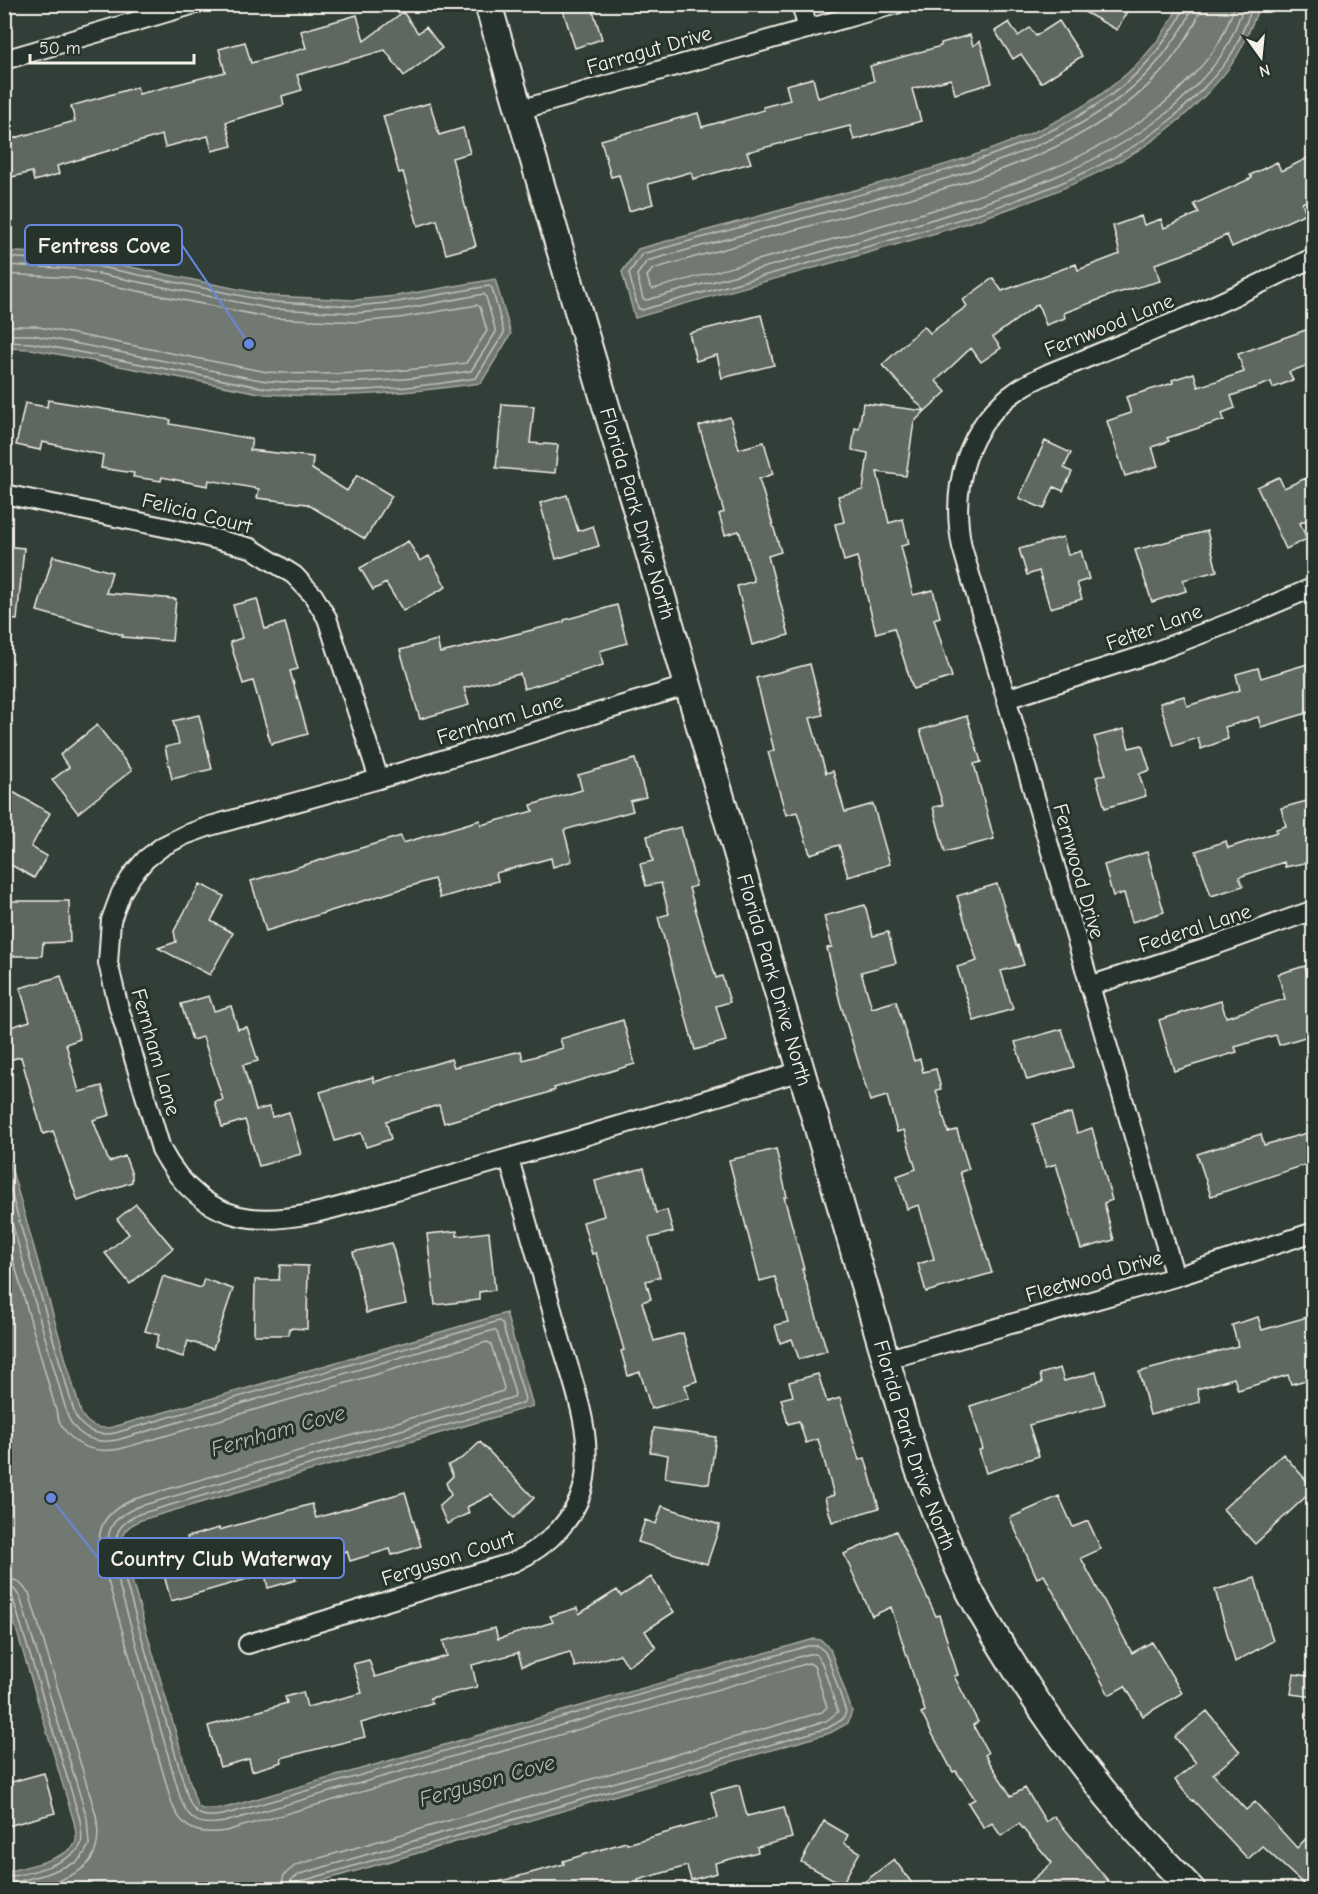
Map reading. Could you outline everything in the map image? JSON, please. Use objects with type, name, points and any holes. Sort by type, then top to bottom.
[{"type":"street","points":[[4,60],[195,4]]},
{"type":"street","name":"Florida Park Drive North","points":[[488,4],[916,1462],[965,1580],[988,1624],[1047,1720],[1076,1759],[1148,1845],[1192,1890]]},
{"type":"street","points":[[801,4],[808,29]]},
{"type":"street","name":"Farragut Drive","points":[[519,110],[896,4]]},
{"type":"street","name":"Fernwood Lane","points":[[961,476],[970,448],[983,425],[993,412],[1019,389],[1055,371],[1195,314],[1314,257]]},
{"type":"street","name":"Fernwood Drive","points":[[961,476],[957,502],[959,530],[1005,699],[1175,1277]]},
{"type":"street","name":"Felicia Court","points":[[4,494],[183,531],[251,548],[294,575],[313,595],[327,618],[379,779]]},
{"type":"street","name":"Felter Lane","points":[[1005,699],[1146,655],[1314,587]]},
{"type":"street","name":"Fernham Lane","points":[[689,685],[185,835],[163,846],[146,859],[133,874],[121,894],[111,920],[108,963],[119,1008],[161,1149],[171,1167],[184,1184],[216,1208],[235,1215],[268,1219],[293,1218],[509,1159],[801,1071]]},
{"type":"street","name":"Federal Lane","points":[[1089,986],[1314,910]]},
{"type":"street","name":"Ferguson Court","points":[[248,1644],[514,1562],[538,1549],[564,1525],[573,1509],[585,1481],[587,1461],[582,1414],[509,1159]]},
{"type":"street","name":"Fleetwood Drive","points":[[885,1360],[1175,1277],[1314,1232]]},
{"type":"water","points":[[1179,5],[1260,5],[1241,48],[1218,81],[1174,124],[1122,160],[1061,189],[966,224],[635,318],[622,272],[638,249],[934,168],[984,152],[1032,132],[1078,109],[1119,81],[1153,46]]},
{"type":"water","points":[[5,251],[77,256],[272,296],[355,300],[396,296],[495,279],[511,334],[481,383],[373,394],[319,396],[265,394],[31,349],[5,348]]},
{"type":"water","points":[[5,1146],[81,1413],[94,1426],[113,1427],[506,1313],[533,1406],[141,1520],[124,1533],[122,1546],[194,1796],[197,1805],[202,1809],[221,1809],[814,1639],[821,1640],[830,1649],[852,1711],[848,1723],[830,1733],[294,1889],[5,1889],[5,1872],[56,1857],[72,1847],[76,1836],[74,1822],[5,1592]]},
{"type":"building","points":[[561,4],[591,4],[602,39],[575,48]]},
{"type":"building","points":[[1070,4],[1131,4],[1117,30]]},
{"type":"building","points":[[403,12],[418,33],[426,27],[442,48],[404,76],[385,50],[297,75],[302,90],[282,96],[284,105],[226,122],[232,146],[212,151],[208,136],[165,147],[162,135],[57,166],[59,174],[34,181],[32,172],[4,179],[4,141],[75,121],[71,106],[137,87],[139,94],[225,72],[219,49],[245,42],[251,63],[306,48],[301,31],[357,15],[364,41]]},
{"type":"building","points":[[1059,21],[1082,56],[1041,83],[1021,54],[1013,59],[995,31],[1009,22],[1018,36],[1030,28],[1036,36]]},
{"type":"building","points":[[970,35],[973,46],[980,41],[992,83],[955,94],[951,79],[912,89],[921,121],[854,140],[850,126],[747,152],[751,163],[693,179],[691,172],[648,184],[653,204],[629,211],[619,175],[611,177],[601,140],[698,113],[702,127],[764,110],[763,107],[790,100],[786,85],[813,78],[818,98],[874,81],[870,66],[941,46],[941,43]]},
{"type":"building","points":[[430,103],[439,135],[463,128],[470,153],[452,158],[476,246],[446,254],[437,220],[418,226],[403,172],[399,173],[383,116]]},
{"type":"building","points":[[1314,155],[1314,198],[1302,203],[1306,213],[1232,247],[1227,235],[1155,264],[1160,281],[1114,294],[1064,313],[1065,318],[1046,325],[1038,304],[993,337],[1001,348],[981,362],[971,348],[936,381],[946,392],[925,411],[882,365],[924,326],[930,333],[967,306],[963,300],[993,278],[1002,291],[1076,264],[1078,270],[1120,254],[1113,226],[1141,216],[1144,225],[1161,219],[1164,228],[1199,213],[1194,204],[1252,178],[1250,175],[1277,162],[1281,171]]},
{"type":"building","points":[[761,315],[774,365],[722,378],[717,355],[696,361],[689,333]]},
{"type":"building","points":[[1314,327],[1314,363],[1289,372],[1293,380],[1273,388],[1271,382],[1231,396],[1235,408],[1222,413],[1224,420],[1167,438],[1169,441],[1152,447],[1158,466],[1125,476],[1107,421],[1131,413],[1126,397],[1173,383],[1172,380],[1194,373],[1198,387],[1244,372],[1238,354]]},
{"type":"building","points":[[48,400],[171,420],[170,424],[252,439],[250,450],[313,457],[312,469],[347,491],[357,475],[392,496],[365,539],[307,504],[257,498],[259,489],[209,480],[208,486],[162,477],[161,481],[133,477],[134,473],[101,468],[103,455],[42,442],[40,450],[16,445],[25,403],[47,407]]},
{"type":"building","points":[[863,403],[925,411],[914,422],[906,476],[877,472],[889,523],[903,519],[909,544],[901,546],[913,595],[933,590],[940,617],[934,619],[952,677],[913,689],[894,628],[876,633],[857,557],[844,561],[835,524],[844,522],[838,496],[863,490],[868,453],[852,450],[855,428],[859,429]]},
{"type":"building","points":[[502,404],[534,406],[530,443],[558,445],[555,473],[496,468]]},
{"type":"building","points":[[730,417],[739,449],[764,442],[773,474],[759,479],[781,552],[768,556],[789,635],[752,645],[737,586],[754,581],[739,531],[725,535],[719,514],[724,512],[699,426]]},
{"type":"building","points":[[1045,441],[1071,453],[1064,468],[1072,472],[1063,491],[1054,487],[1044,509],[1019,498]]},
{"type":"building","points":[[1279,477],[1284,488],[1306,478],[1314,494],[1314,517],[1300,523],[1307,539],[1286,549],[1257,487]]},
{"type":"building","points":[[567,495],[578,531],[593,526],[599,546],[556,559],[540,503]]},
{"type":"building","points":[[1207,531],[1217,571],[1183,580],[1186,591],[1152,602],[1135,550]]},
{"type":"building","points":[[1063,537],[1068,555],[1081,551],[1089,579],[1077,583],[1082,599],[1050,608],[1039,571],[1027,575],[1019,549]]},
{"type":"building","points":[[408,541],[420,561],[429,556],[446,587],[403,611],[386,583],[373,590],[360,568]]},
{"type":"building","points":[[4,546],[24,548],[17,620],[4,619]]},
{"type":"building","points":[[53,556],[112,572],[106,593],[176,599],[172,641],[122,637],[123,635],[37,611]]},
{"type":"building","points":[[257,599],[265,629],[285,623],[298,669],[290,671],[308,734],[271,744],[253,681],[243,684],[230,642],[242,638],[233,605]]},
{"type":"building","points":[[617,605],[627,643],[600,651],[603,665],[524,689],[520,674],[464,688],[469,705],[420,719],[400,650],[437,640],[440,653],[564,622],[564,620]]},
{"type":"building","points":[[1314,662],[1314,711],[1261,727],[1258,717],[1225,727],[1228,739],[1201,749],[1198,738],[1173,746],[1160,703],[1184,696],[1187,706],[1240,690],[1236,674],[1258,668],[1261,678]]},
{"type":"building","points":[[810,664],[823,715],[810,718],[826,773],[833,771],[845,812],[873,804],[890,864],[848,877],[839,845],[810,854],[797,812],[786,815],[768,752],[774,750],[756,678]]},
{"type":"building","points":[[199,715],[212,769],[172,779],[165,747],[179,744],[173,721]]},
{"type":"building","points":[[967,716],[981,762],[974,764],[994,839],[945,852],[933,807],[943,805],[920,730]]},
{"type":"building","points":[[97,725],[132,770],[78,813],[52,780],[69,767],[60,755]]},
{"type":"building","points":[[1124,729],[1129,748],[1142,745],[1150,770],[1139,774],[1146,796],[1105,808],[1096,777],[1106,774],[1094,737]]},
{"type":"building","points":[[635,759],[646,797],[630,801],[633,811],[564,830],[572,861],[553,867],[551,858],[496,873],[498,881],[440,898],[434,879],[266,931],[251,881],[401,836],[403,843],[480,820],[481,825],[533,811],[531,805],[582,790],[578,775]]},
{"type":"building","points":[[4,787],[50,813],[31,847],[47,856],[34,878],[4,861]]},
{"type":"building","points":[[1314,799],[1314,834],[1307,836],[1314,861],[1285,867],[1284,862],[1239,877],[1243,886],[1211,896],[1196,851],[1226,841],[1228,848],[1277,832],[1276,829],[1286,826],[1281,808]]},
{"type":"building","points":[[681,827],[696,886],[689,888],[716,978],[722,976],[730,1002],[716,1006],[726,1041],[695,1050],[658,917],[669,914],[661,883],[646,886],[640,864],[653,861],[647,836]]},
{"type":"building","points":[[1147,852],[1164,912],[1132,922],[1124,893],[1113,896],[1104,865]]},
{"type":"building","points":[[200,884],[224,896],[211,921],[233,933],[210,975],[158,948],[176,942],[174,931]]},
{"type":"building","points":[[997,884],[1024,965],[1001,971],[1013,1009],[974,1021],[957,967],[977,961],[957,896]]},
{"type":"building","points":[[4,901],[69,901],[70,942],[43,943],[42,956],[4,956]]},
{"type":"building","points":[[865,905],[873,936],[888,932],[896,963],[861,972],[872,1008],[896,1001],[914,1061],[920,1059],[923,1072],[936,1069],[941,1089],[936,1090],[948,1132],[957,1130],[969,1169],[960,1172],[992,1273],[926,1292],[918,1264],[934,1259],[919,1205],[907,1209],[897,1176],[916,1169],[904,1130],[897,1132],[887,1096],[870,1101],[840,1002],[827,948],[832,947],[824,916]]},
{"type":"building","points":[[1305,966],[1314,994],[1314,1021],[1307,1023],[1311,1035],[1279,1045],[1276,1035],[1235,1047],[1237,1052],[1174,1071],[1159,1020],[1221,1001],[1226,1017],[1285,999],[1278,974]]},
{"type":"building","points":[[61,976],[80,1039],[66,1044],[79,1092],[102,1086],[110,1115],[93,1120],[109,1162],[125,1156],[132,1175],[132,1182],[78,1201],[53,1131],[43,1134],[21,1057],[4,1061],[4,1029],[30,1021],[20,988]]},
{"type":"building","points":[[209,996],[214,1011],[231,1006],[238,1029],[247,1027],[258,1061],[243,1065],[256,1110],[269,1107],[272,1117],[289,1112],[301,1154],[259,1166],[245,1120],[222,1127],[215,1102],[223,1100],[203,1037],[192,1040],[181,1004]]},
{"type":"building","points":[[623,1020],[635,1064],[554,1088],[555,1090],[535,1097],[444,1123],[439,1105],[386,1121],[391,1139],[366,1147],[361,1133],[335,1141],[320,1092],[373,1077],[374,1082],[451,1059],[454,1067],[521,1051],[523,1060],[563,1048],[560,1039]]},
{"type":"building","points":[[1062,1029],[1074,1067],[1027,1080],[1015,1042]]},
{"type":"building","points":[[1071,1113],[1077,1133],[1092,1128],[1112,1200],[1104,1203],[1114,1240],[1081,1249],[1056,1164],[1046,1167],[1033,1124]]},
{"type":"building","points":[[1314,1131],[1314,1162],[1211,1196],[1197,1154],[1261,1134],[1264,1145]]},
{"type":"building","points":[[776,1149],[787,1197],[784,1197],[804,1269],[802,1269],[827,1351],[799,1359],[792,1339],[780,1343],[775,1325],[788,1322],[775,1277],[760,1281],[729,1160]]},
{"type":"building","points":[[644,1168],[656,1213],[667,1210],[673,1232],[649,1238],[660,1277],[646,1281],[651,1299],[642,1302],[654,1341],[683,1333],[697,1381],[685,1385],[689,1398],[651,1409],[640,1372],[628,1376],[621,1351],[624,1350],[596,1253],[592,1254],[583,1222],[604,1216],[595,1181]]},
{"type":"building","points":[[136,1204],[173,1248],[130,1284],[105,1253],[129,1234],[117,1219]]},
{"type":"building","points":[[457,1231],[457,1236],[489,1232],[495,1290],[479,1292],[479,1300],[435,1305],[427,1234]]},
{"type":"building","points":[[392,1243],[406,1304],[366,1313],[353,1252]]},
{"type":"building","points":[[280,1265],[308,1266],[307,1329],[289,1328],[289,1335],[254,1335],[255,1280],[279,1280]]},
{"type":"building","points":[[163,1276],[201,1288],[204,1279],[233,1289],[213,1349],[188,1341],[183,1357],[155,1348],[159,1335],[145,1331]]},
{"type":"building","points":[[1314,1315],[1314,1378],[1291,1384],[1288,1375],[1238,1390],[1234,1378],[1197,1389],[1200,1402],[1150,1415],[1139,1372],[1238,1346],[1232,1325],[1258,1317],[1262,1330]]},
{"type":"building","points":[[1060,1368],[1064,1381],[1096,1372],[1105,1404],[1029,1425],[1039,1456],[986,1473],[979,1450],[983,1449],[970,1406],[1042,1383],[1040,1374]]},
{"type":"building","points":[[818,1374],[827,1402],[840,1398],[859,1460],[865,1458],[879,1508],[832,1522],[825,1498],[834,1495],[818,1439],[806,1443],[799,1421],[788,1424],[781,1399],[793,1396],[789,1382]]},
{"type":"building","points":[[654,1428],[716,1437],[709,1484],[665,1478],[668,1455],[650,1452]]},
{"type":"building","points":[[480,1442],[534,1498],[514,1518],[491,1495],[467,1507],[469,1513],[447,1524],[439,1506],[451,1495],[446,1483],[453,1476],[448,1465],[464,1457]]},
{"type":"building","points":[[1283,1454],[1314,1489],[1255,1544],[1223,1509]]},
{"type":"building","points":[[405,1492],[421,1546],[392,1555],[390,1549],[350,1561],[347,1551],[292,1566],[296,1580],[268,1588],[265,1574],[171,1601],[161,1564],[192,1555],[187,1537],[312,1504],[316,1518]]},
{"type":"building","points":[[1059,1496],[1073,1527],[1088,1521],[1101,1549],[1081,1558],[1132,1653],[1152,1642],[1182,1693],[1143,1716],[1125,1686],[1109,1695],[1044,1575],[1037,1578],[1010,1518]]},
{"type":"building","points":[[662,1506],[720,1525],[707,1564],[638,1542],[645,1520],[656,1524]]},
{"type":"building","points":[[896,1531],[936,1616],[939,1615],[958,1675],[954,1676],[978,1722],[973,1725],[988,1753],[985,1755],[1011,1796],[1025,1788],[1046,1822],[1054,1816],[1116,1890],[1021,1890],[1052,1863],[1019,1824],[1001,1836],[992,1823],[984,1828],[968,1803],[975,1799],[956,1771],[953,1772],[921,1713],[925,1711],[891,1607],[872,1616],[844,1554]]},
{"type":"building","points":[[651,1577],[674,1612],[645,1631],[656,1648],[628,1666],[620,1654],[575,1667],[570,1652],[522,1666],[518,1653],[472,1665],[477,1687],[430,1698],[432,1703],[361,1723],[365,1737],[281,1758],[282,1762],[252,1771],[249,1759],[220,1767],[208,1726],[287,1703],[285,1697],[303,1692],[307,1707],[362,1693],[353,1664],[369,1660],[375,1677],[447,1656],[443,1641],[495,1628],[498,1639],[553,1622],[550,1616],[577,1608],[579,1614],[617,1590],[621,1596]]},
{"type":"building","points":[[1255,1578],[1273,1641],[1235,1662],[1215,1590]]},
{"type":"building","points":[[1294,1674],[1314,1677],[1314,1697],[1291,1694]]},
{"type":"building","points":[[1207,1711],[1240,1752],[1213,1774],[1246,1810],[1255,1802],[1297,1848],[1314,1830],[1314,1890],[1310,1890],[1262,1846],[1248,1859],[1175,1780],[1196,1763],[1175,1737]]},
{"type":"building","points":[[44,1773],[55,1813],[4,1827],[4,1784]]},
{"type":"building","points":[[739,1785],[747,1816],[784,1807],[792,1838],[757,1847],[758,1852],[715,1863],[717,1873],[691,1880],[687,1866],[638,1880],[641,1890],[490,1890],[490,1884],[564,1864],[563,1861],[626,1842],[627,1844],[718,1818],[711,1792]]},
{"type":"building","points":[[824,1821],[848,1835],[844,1843],[860,1852],[842,1884],[801,1862]]},
{"type":"building","points":[[894,1859],[917,1890],[854,1890]]},
{"type":"place","name":"Fentress Cove","points":[[249,344]]},
{"type":"place","name":"Country Club Waterway","points":[[51,1498]]},
{"type":"water label","name":"Fernham Cove","points":[[278,1431]]},
{"type":"water label","name":"Ferguson Cove","points":[[487,1781]]}]
